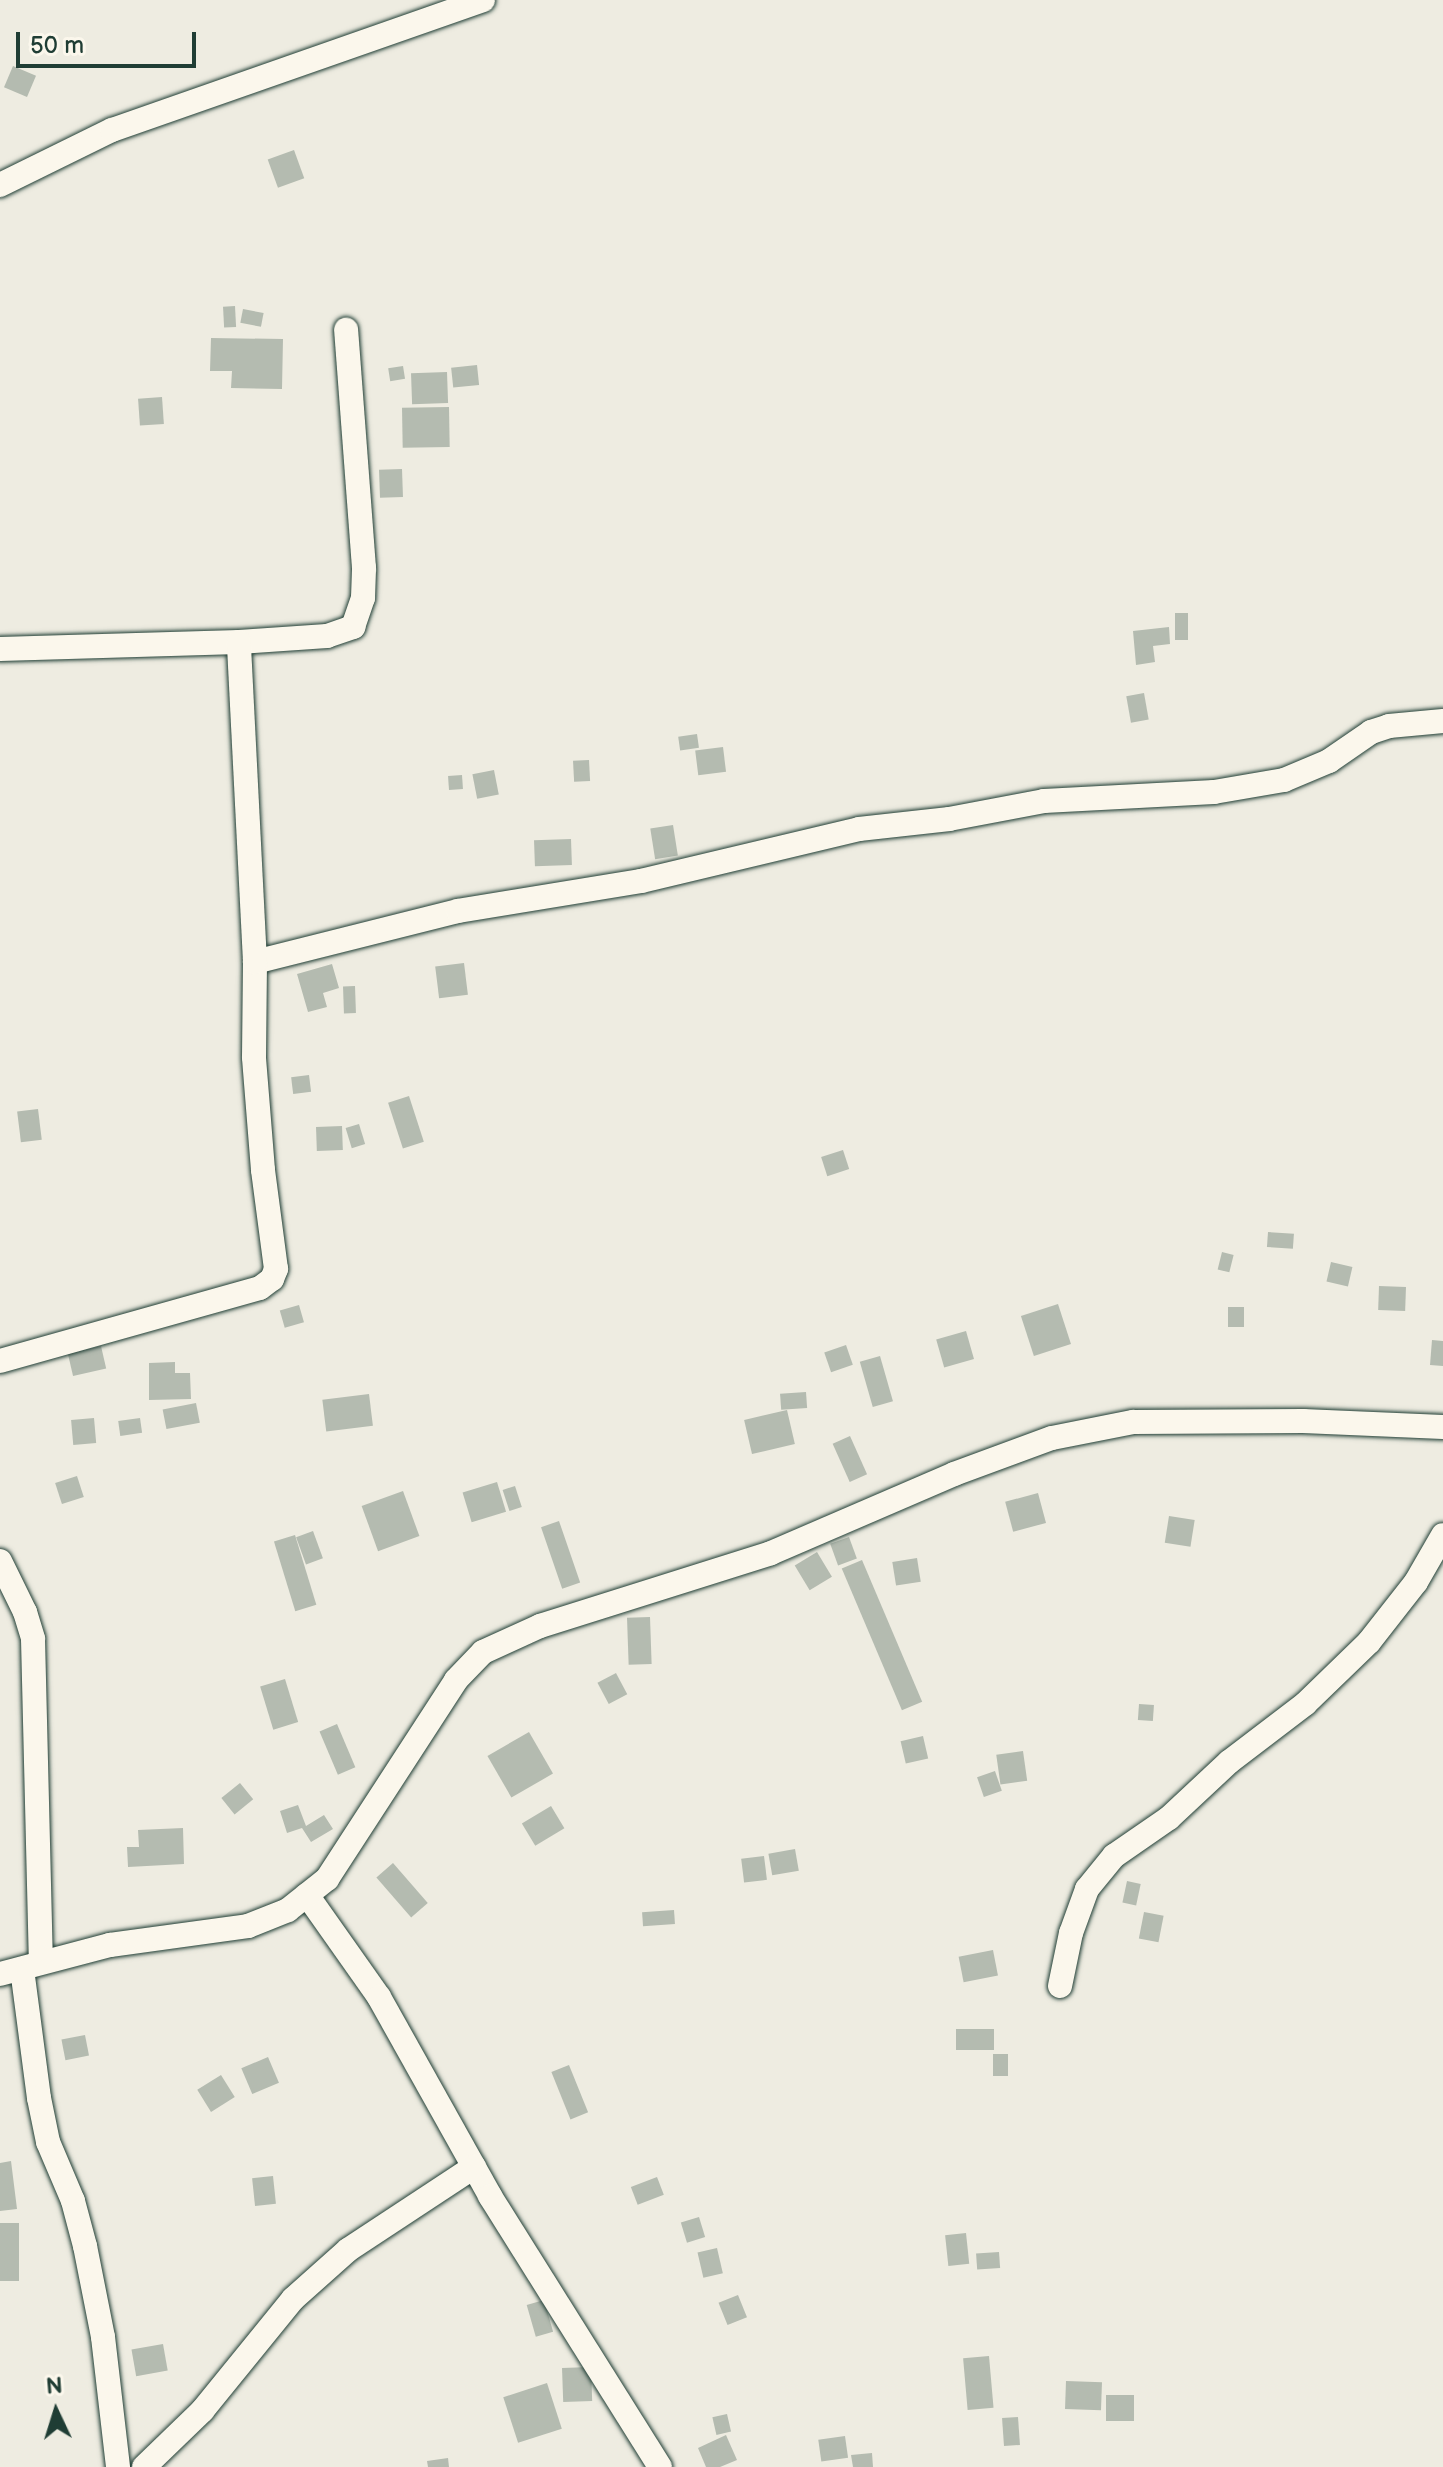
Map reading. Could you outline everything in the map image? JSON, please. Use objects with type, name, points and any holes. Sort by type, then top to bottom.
[{"type":"street","points":[[0,185],[112,130],[483,0]]},
{"type":"street","points":[[0,649],[239,642],[344,633],[353,627],[359,614],[364,568],[346,330]]},
{"type":"street","points":[[0,1361],[213,1303],[260,1288],[272,1279],[277,1253],[263,1170],[254,1057],[255,962],[239,642]]},
{"type":"street","points":[[255,962],[458,911],[641,881],[859,829],[949,819],[1044,801],[1214,792],[1284,780],[1329,761],[1380,729],[1443,721]]},
{"type":"street","points":[[21,1968],[110,1945],[248,1926],[288,1910],[334,1869],[456,1680],[483,1652],[540,1626],[771,1553],[954,1474],[1052,1438],[1133,1422],[1303,1421],[1443,1427]]},
{"type":"street","points":[[1060,1986],[1071,1933],[1087,1889],[1114,1856],[1169,1818],[1229,1762],[1305,1704],[1369,1642],[1416,1582],[1443,1535]]},
{"type":"street","points":[[0,1561],[25,1612],[33,1639],[21,1968],[45,2127],[73,2201],[97,2307],[118,2467]]},
{"type":"street","points":[[307,1895],[379,1997],[474,2167],[604,2383],[660,2467]]},
{"type":"street","points":[[144,2467],[202,2411],[293,2299],[348,2250],[474,2167]]},
{"type":"building","points":[[13,66],[36,76],[27,97],[4,87]]},
{"type":"building","points":[[294,150],[304,178],[278,188],[268,160]]},
{"type":"building","points":[[235,306],[236,327],[224,328],[223,307]]},
{"type":"building","points":[[243,309],[264,313],[261,327],[240,323]]},
{"type":"building","points":[[211,338],[283,339],[282,389],[231,388],[232,371],[210,371]]},
{"type":"building","points":[[477,365],[479,385],[453,388],[451,368]]},
{"type":"building","points":[[403,366],[405,379],[390,381],[388,368]]},
{"type":"building","points":[[447,372],[448,403],[412,404],[411,373]]},
{"type":"building","points":[[162,397],[164,424],[140,426],[138,399]]},
{"type":"building","points":[[449,407],[450,447],[403,448],[402,408]]},
{"type":"building","points":[[402,469],[403,497],[380,498],[379,470]]},
{"type":"building","points":[[1175,613],[1188,613],[1188,640],[1175,640]]},
{"type":"building","points":[[1169,627],[1170,644],[1153,646],[1155,662],[1136,665],[1133,631]]},
{"type":"building","points":[[1144,693],[1149,720],[1131,723],[1126,696]]},
{"type":"building","points":[[697,734],[699,748],[680,751],[678,737]]},
{"type":"building","points":[[723,747],[726,772],[698,775],[695,750]]},
{"type":"building","points":[[589,760],[590,781],[574,782],[573,761]]},
{"type":"building","points":[[494,770],[499,795],[477,799],[472,774]]},
{"type":"building","points":[[462,775],[463,789],[449,790],[448,776]]},
{"type":"building","points":[[673,825],[678,856],[655,859],[650,829]]},
{"type":"building","points":[[571,839],[572,865],[535,866],[534,840]]},
{"type":"building","points":[[464,963],[468,995],[439,998],[435,967]]},
{"type":"building","points":[[332,964],[339,988],[323,993],[327,1007],[308,1012],[297,974]]},
{"type":"building","points":[[343,986],[355,986],[356,1013],[344,1013]]},
{"type":"building","points":[[309,1075],[311,1092],[293,1094],[291,1077]]},
{"type":"building","points":[[409,1096],[424,1142],[403,1148],[388,1103]]},
{"type":"building","points":[[38,1109],[42,1140],[21,1142],[17,1112]]},
{"type":"building","points":[[359,1124],[365,1144],[352,1148],[346,1128]]},
{"type":"building","points":[[342,1126],[343,1150],[317,1151],[316,1127]]},
{"type":"building","points":[[843,1150],[849,1169],[827,1176],[821,1157]]},
{"type":"building","points":[[1268,1232],[1294,1234],[1293,1249],[1267,1247]]},
{"type":"building","points":[[1222,1252],[1234,1255],[1229,1272],[1218,1269]]},
{"type":"building","points":[[1331,1262],[1352,1267],[1348,1286],[1327,1281]]},
{"type":"building","points":[[1379,1286],[1406,1287],[1405,1311],[1378,1310]]},
{"type":"building","points":[[1058,1304],[1071,1344],[1034,1356],[1021,1316]]},
{"type":"building","points":[[299,1305],[304,1322],[285,1328],[280,1311]]},
{"type":"building","points":[[1228,1307],[1244,1307],[1244,1327],[1228,1327]]},
{"type":"building","points":[[966,1331],[974,1359],[944,1367],[936,1340]]},
{"type":"building","points":[[1432,1340],[1443,1341],[1443,1366],[1430,1365]]},
{"type":"building","points":[[846,1345],[853,1365],[831,1372],[824,1352]]},
{"type":"building","points":[[101,1346],[106,1368],[73,1376],[68,1354]]},
{"type":"building","points":[[880,1356],[893,1401],[873,1407],[860,1362]]},
{"type":"building","points":[[175,1362],[175,1373],[190,1373],[191,1399],[149,1400],[149,1363]]},
{"type":"building","points":[[806,1392],[807,1408],[781,1410],[780,1394]]},
{"type":"building","points":[[369,1394],[373,1426],[326,1431],[322,1400]]},
{"type":"building","points":[[196,1403],[200,1423],[166,1429],[163,1409]]},
{"type":"building","points":[[787,1410],[795,1444],[752,1454],[744,1420]]},
{"type":"building","points":[[94,1418],[96,1443],[73,1445],[71,1420]]},
{"type":"building","points":[[140,1418],[142,1433],[120,1436],[118,1421]]},
{"type":"building","points":[[850,1436],[867,1474],[850,1482],[833,1444]]},
{"type":"building","points":[[77,1476],[84,1497],[62,1504],[55,1483]]},
{"type":"building","points":[[497,1482],[506,1512],[472,1522],[463,1493]]},
{"type":"building","points":[[515,1486],[522,1507],[509,1511],[503,1490]]},
{"type":"building","points":[[403,1491],[419,1536],[378,1551],[362,1506]]},
{"type":"building","points":[[1038,1493],[1046,1523],[1013,1532],[1005,1502]]},
{"type":"building","points":[[1169,1516],[1195,1520],[1190,1547],[1165,1543]]},
{"type":"building","points":[[559,1521],[580,1582],[562,1589],[541,1527]]},
{"type":"building","points":[[313,1531],[323,1558],[306,1564],[296,1537]]},
{"type":"building","points":[[295,1535],[316,1605],[295,1611],[274,1541]]},
{"type":"building","points":[[849,1537],[857,1559],[838,1565],[830,1544]]},
{"type":"building","points":[[817,1552],[832,1577],[810,1590],[795,1565]]},
{"type":"building","points":[[917,1558],[921,1582],[896,1586],[892,1562]]},
{"type":"building","points":[[862,1560],[922,1702],[902,1710],[842,1569]]},
{"type":"building","points":[[650,1617],[652,1664],[629,1665],[627,1618]]},
{"type":"building","points":[[616,1673],[627,1694],[609,1704],[597,1683]]},
{"type":"building","points":[[285,1679],[298,1722],[273,1730],[260,1687]]},
{"type":"building","points":[[1139,1704],[1154,1705],[1153,1721],[1138,1720]]},
{"type":"building","points":[[337,1724],[355,1767],[338,1775],[320,1731]]},
{"type":"building","points":[[529,1732],[553,1774],[511,1798],[487,1756]]},
{"type":"building","points":[[923,1736],[928,1758],[906,1764],[901,1741]]},
{"type":"building","points":[[1023,1751],[1027,1781],[1000,1784],[996,1755]]},
{"type":"building","points":[[995,1771],[1002,1791],[984,1797],[977,1777]]},
{"type":"building","points":[[240,1783],[253,1799],[235,1814],[221,1798]]},
{"type":"building","points":[[298,1805],[306,1826],[324,1815],[333,1829],[311,1842],[302,1828],[287,1833],[280,1811]]},
{"type":"building","points":[[551,1806],[564,1828],[535,1846],[522,1824]]},
{"type":"building","points":[[183,1828],[184,1864],[128,1867],[127,1847],[139,1847],[138,1830]]},
{"type":"building","points":[[795,1849],[799,1871],[772,1875],[768,1854]]},
{"type":"building","points":[[764,1856],[767,1880],[744,1883],[741,1859]]},
{"type":"building","points":[[393,1863],[428,1903],[411,1917],[376,1877]]},
{"type":"building","points":[[1127,1881],[1141,1884],[1136,1905],[1122,1903]]},
{"type":"building","points":[[674,1910],[675,1924],[643,1926],[642,1912]]},
{"type":"building","points":[[1144,1912],[1164,1916],[1158,1942],[1139,1939]]},
{"type":"building","points":[[993,1950],[998,1976],[964,1982],[959,1957]]},
{"type":"building","points":[[956,2029],[994,2029],[994,2050],[956,2050]]},
{"type":"building","points":[[85,2035],[89,2056],[65,2060],[61,2040]]},
{"type":"building","points":[[993,2054],[1008,2054],[1008,2076],[993,2076]]},
{"type":"building","points":[[268,2057],[279,2083],[252,2094],[241,2068]]},
{"type":"building","points":[[569,2065],[588,2112],[570,2119],[551,2072]]},
{"type":"building","points":[[221,2075],[235,2097],[211,2112],[197,2090]]},
{"type":"building","points":[[11,2161],[17,2209],[0,2211],[0,2163]]},
{"type":"building","points":[[273,2176],[276,2204],[255,2206],[252,2178]]},
{"type":"building","points":[[657,2177],[664,2195],[638,2205],[631,2187]]},
{"type":"building","points":[[699,2217],[705,2237],[687,2243],[681,2223]]},
{"type":"building","points":[[0,2223],[19,2223],[19,2281],[0,2281]]},
{"type":"building","points":[[966,2233],[969,2264],[948,2266],[945,2235]]},
{"type":"building","points":[[717,2248],[723,2273],[703,2278],[698,2252]]},
{"type":"building","points":[[999,2252],[1000,2268],[977,2270],[976,2254]]},
{"type":"building","points":[[738,2295],[747,2317],[728,2325],[719,2303]]},
{"type":"building","points":[[544,2300],[553,2332],[536,2337],[527,2305]]},
{"type":"building","points":[[163,2344],[168,2371],[136,2376],[131,2350]]},
{"type":"building","points":[[989,2356],[994,2408],[968,2410],[963,2358]]},
{"type":"building","points":[[591,2367],[592,2401],[563,2402],[562,2368]]},
{"type":"building","points":[[1066,2381],[1102,2382],[1101,2410],[1065,2409]]},
{"type":"building","points":[[547,2383],[562,2429],[518,2443],[503,2397]]},
{"type":"building","points":[[1106,2395],[1134,2395],[1134,2421],[1106,2421]]},
{"type":"building","points":[[727,2414],[731,2432],[716,2435],[712,2417]]},
{"type":"building","points":[[1018,2417],[1020,2445],[1004,2446],[1002,2418]]},
{"type":"building","points":[[726,2435],[737,2460],[720,2467],[706,2467],[698,2448]]},
{"type":"building","points":[[845,2436],[848,2458],[821,2462],[818,2440]]},
{"type":"building","points":[[872,2453],[873,2467],[853,2467],[851,2455]]},
{"type":"building","points":[[448,2458],[449,2467],[428,2467],[427,2461]]}]
